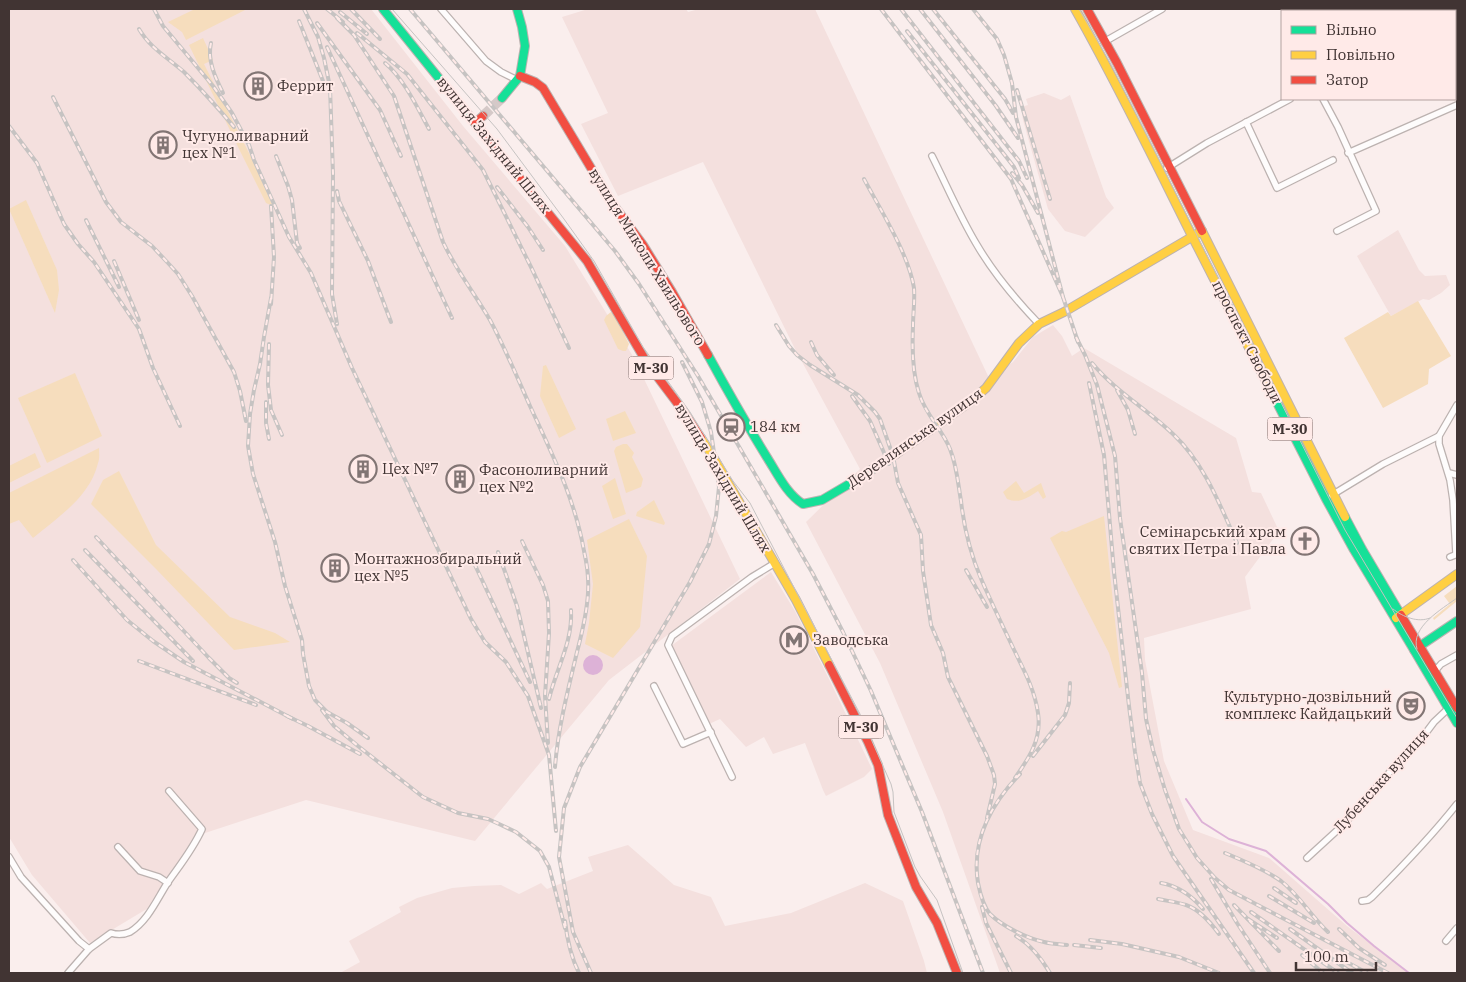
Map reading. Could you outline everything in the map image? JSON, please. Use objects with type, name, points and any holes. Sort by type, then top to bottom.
[{"type":"main road","name":"вулиця Західний Шлях","points":[[383,9],[586,261],[647,363],[681,408],[712,455],[816,638],[868,742],[878,765],[890,822],[916,887],[938,923],[957,973]]},
{"type":"main road","points":[[502,98],[518,78],[525,46],[518,9]]},
{"type":"main road","name":"проспект Свободи","points":[[1075,9],[1096,46],[1192,236],[1329,496],[1362,549],[1398,616],[1453,706]]},
{"type":"main road","name":"проспект Свободи","points":[[1087,9],[1170,166],[1329,496]]},
{"type":"main road","name":"вулиця Миколи Хвильового","points":[[518,78],[535,82],[543,88],[612,203],[653,261],[757,441],[795,499]]},
{"type":"main road","points":[[475,123],[484,116]]},
{"type":"main road","name":"Деревлянська вулиця","points":[[795,499],[803,504],[822,500],[887,460],[970,402],[986,388],[1019,343],[1039,324],[1064,312],[1202,231]]},
{"type":"main road","points":[[1398,616],[1457,574]]},
{"type":"main road","points":[[1417,648],[1457,621]]},
{"type":"main road","name":"проспект Свободи","points":[[1417,648],[1436,671],[1453,706],[1457,723]]},
{"type":"street","name":"вулиця Миколи Хвильового","points":[[441,9],[486,61],[502,72],[518,78]]},
{"type":"street","points":[[1096,46],[1162,9]]},
{"type":"street","points":[[1161,172],[1207,143],[1288,100]]},
{"type":"street","points":[[1324,100],[1338,127],[1376,211],[1337,231]]},
{"type":"street","points":[[1348,152],[1457,105]]},
{"type":"street","points":[[1246,122],[1278,188],[1334,160]]},
{"type":"street","points":[[932,156],[978,246],[1000,279],[1039,324]]},
{"type":"street","points":[[1450,558],[1455,555],[1456,549],[1453,500],[1449,473],[1439,444],[1439,436],[1457,405]]},
{"type":"street","points":[[1329,496],[1383,464],[1439,436]]},
{"type":"street","points":[[1449,473],[1457,475]]},
{"type":"street","points":[[732,777],[668,645],[672,636],[752,577],[775,563]]},
{"type":"street","points":[[1436,671],[1441,664],[1457,656]]},
{"type":"street","points":[[654,686],[683,744],[711,732]]},
{"type":"street","name":"Лубенська вулиця","points":[[1307,858],[1343,825],[1422,738],[1434,722],[1453,706]]},
{"type":"street","points":[[68,973],[89,950],[111,933],[120,935],[129,932],[138,925],[148,914],[188,855],[202,829],[169,791]]},
{"type":"street","points":[[1362,901],[1372,897],[1397,872],[1457,804]]},
{"type":"street","points":[[118,847],[140,871],[160,877],[168,883]]},
{"type":"street","points":[[9,857],[21,877],[89,950]]},
{"type":"street","points":[[1446,941],[1457,928]]},
{"type":"shaded area","points":[[9,9],[371,9],[463,126],[565,246],[634,358],[740,579],[609,680],[475,841],[306,800],[199,835],[150,907],[90,943],[32,875],[9,837]]},
{"type":"shaded area","points":[[195,9],[247,9],[186,40],[182,32],[168,22]]},
{"type":"shaded area","points":[[588,9],[686,9],[688,12],[699,9],[815,9],[989,378],[1013,362],[1033,337],[1053,325],[1062,336],[1072,356],[1084,348],[1236,438],[1252,492],[1261,493],[1279,531],[1245,577],[1251,609],[1144,638],[1145,660],[1164,761],[1193,830],[1269,858],[1347,926],[1409,973],[1000,973],[943,812],[880,663],[806,522],[860,469],[794,347],[703,162],[618,196],[581,124],[608,113],[562,17]]},
{"type":"shaded area","points":[[203,38],[213,60],[204,64],[253,161],[273,206],[266,203],[189,45]]},
{"type":"shaded area","points":[[1044,93],[1061,100],[1070,95],[1106,197],[1114,208],[1085,237],[1065,231],[1048,209],[1021,107],[1028,105],[1026,99]]},
{"type":"shaded area","points":[[26,200],[57,270],[59,290],[55,313],[9,209]]},
{"type":"shaded area","points":[[1398,230],[1419,270],[1425,276],[1446,275],[1450,285],[1429,300],[1423,299],[1391,316],[1357,256]]},
{"type":"shaded area","points":[[1418,301],[1451,356],[1429,369],[1428,384],[1383,408],[1344,338],[1388,312],[1391,316]]},
{"type":"shaded area","points":[[611,312],[615,316],[629,344],[626,351],[618,349],[604,320]]},
{"type":"shaded area","points":[[546,365],[576,429],[559,438],[540,396],[543,366]]},
{"type":"shaded area","points":[[75,373],[102,436],[47,463],[18,398]]},
{"type":"shaded area","points":[[625,411],[636,433],[613,441],[606,419]]},
{"type":"shaded area","points":[[627,444],[634,453],[632,457],[643,479],[641,487],[626,493],[614,451],[616,447]]},
{"type":"shaded area","points":[[99,448],[99,461],[88,486],[81,496],[62,514],[33,538],[19,520],[9,524],[9,493]]},
{"type":"shaded area","points":[[35,453],[41,467],[9,483],[9,466]]},
{"type":"shaded area","points":[[119,471],[156,545],[230,617],[275,633],[290,642],[234,650],[91,504],[103,480]]},
{"type":"shaded area","points":[[615,478],[626,514],[613,519],[602,486]]},
{"type":"shaded area","points":[[1016,481],[1024,493],[1041,483],[1046,497],[1043,499],[1038,491],[1020,501],[1007,499],[1003,492]]},
{"type":"shaded area","points":[[654,500],[665,523],[664,525],[636,516],[637,512]]},
{"type":"shaded area","points":[[1104,516],[1122,687],[1119,688],[1109,653],[1050,538],[1062,531],[1066,532]]},
{"type":"shaded area","points":[[629,519],[647,556],[640,627],[613,658],[585,644],[593,584],[587,540]]},
{"type":"shaded area","points":[[771,572],[795,611],[872,769],[864,777],[826,796],[805,743],[773,754],[764,737],[746,747],[720,719],[709,724],[671,646]]},
{"type":"shaded area","points":[[1457,586],[1457,601],[1434,620],[1433,618],[1450,604],[1444,596]]},
{"type":"shaded area","points":[[589,655],[597,655],[603,661],[603,669],[597,675],[589,675],[583,669],[583,661]]},
{"type":"shaded area","points":[[628,845],[674,885],[711,897],[725,926],[791,913],[865,883],[903,901],[927,973],[340,973],[360,962],[349,941],[401,912],[399,907],[417,898],[452,888],[474,886],[501,885],[519,894],[541,883],[547,889],[593,871],[588,857]]},
{"type":"waterway","points":[[1186,799],[1202,822],[1229,839],[1266,851],[1328,904],[1347,923],[1409,973]]},
{"type":"tunnel","points":[[483,116],[502,98]]},
{"type":"tram line","points":[[392,9],[497,129],[564,219],[594,261],[643,347],[690,412],[733,481],[750,503],[860,714],[891,784],[894,812],[915,867],[937,900],[963,973]]},
{"type":"tram line","points":[[1079,9],[1112,66],[1345,530],[1457,718]]},
{"type":"tram line","points":[[1417,649],[1418,633],[1423,626],[1436,613],[1457,598]]},
{"type":"tram line","points":[[1393,609],[1411,618],[1421,620],[1430,618]]},
{"type":"railway","points":[[154,9],[163,26],[213,86],[232,113],[249,145],[289,237],[311,273],[352,368],[471,619],[485,642],[506,662],[528,696],[549,755],[556,831]]},
{"type":"railway","points":[[304,9],[318,37],[330,87],[333,174],[332,294],[337,324]]},
{"type":"railway","points":[[327,9],[343,22]]},
{"type":"railway","points":[[351,9],[380,39]]},
{"type":"railway","points":[[410,9],[615,251],[639,284],[698,376],[813,574],[843,632],[871,691],[922,812],[983,973]]},
{"type":"railway","points":[[881,9],[1011,179],[1063,297],[1016,117],[1012,83],[1004,55],[997,39],[973,9]]},
{"type":"railway","points":[[901,9],[1019,161],[1027,178]]},
{"type":"railway","points":[[920,9],[996,106],[1018,138]]},
{"type":"railway","points":[[933,9],[1005,99],[1013,113]]},
{"type":"railway","points":[[340,12],[367,34]]},
{"type":"railway","points":[[337,18],[354,35],[394,96],[443,242],[501,341],[554,459],[575,513],[587,566],[587,600],[561,723],[555,767]]},
{"type":"railway","points":[[299,21],[323,81]]},
{"type":"railway","points":[[317,23],[380,110],[401,156]]},
{"type":"railway","points":[[139,29],[154,47],[191,79],[234,127]]},
{"type":"railway","points":[[907,31],[1014,167],[1019,178]]},
{"type":"railway","points":[[357,33],[407,74],[483,170],[569,348]]},
{"type":"railway","points":[[211,43],[211,62],[223,93]]},
{"type":"railway","points":[[327,47],[452,318]]},
{"type":"railway","points":[[385,63],[404,85],[429,129]]},
{"type":"railway","points":[[1017,90],[1050,199]]},
{"type":"railway","points":[[53,97],[106,202],[121,222],[152,246],[168,263],[178,274],[192,296],[234,372],[246,421]]},
{"type":"railway","points":[[9,126],[37,163],[64,224],[94,262],[139,329],[153,368],[180,426]]},
{"type":"railway","points":[[276,156],[292,200],[297,243],[300,248]]},
{"type":"railway","points":[[1012,173],[1022,185],[1038,213]]},
{"type":"railway","points":[[864,179],[893,232],[911,275],[914,288],[913,360],[915,377],[925,408],[947,442],[952,455],[966,532],[974,562],[990,600],[1027,676],[1035,698],[1039,722],[1036,740],[1029,756],[1015,778]]},
{"type":"railway","points":[[497,187],[543,250]]},
{"type":"railway","points":[[337,191],[339,201],[368,261],[391,322]]},
{"type":"railway","points":[[271,206],[274,257],[271,304]]},
{"type":"railway","points":[[86,220],[119,287]]},
{"type":"railway","points":[[114,261],[139,320]]},
{"type":"railway","points":[[1063,297],[1078,342]]},
{"type":"railway","points":[[271,298],[250,414],[248,446],[253,474],[275,542],[285,586],[302,640],[309,686],[315,700],[327,712],[368,738]]},
{"type":"railway","points":[[776,325],[797,355],[858,395],[880,419],[893,456],[898,483],[921,535],[923,571],[931,625],[943,653],[948,677],[987,756],[994,775],[995,784],[987,818]]},
{"type":"railway","points":[[1076,337],[1097,385],[1115,456],[1120,518],[1142,673],[1146,719],[1153,750],[1179,829],[1197,858],[1229,890],[1388,973]]},
{"type":"railway","points":[[811,342],[817,355],[834,375]]},
{"type":"railway","points":[[269,344],[268,385],[271,410],[282,435]]},
{"type":"railway","points":[[591,973],[573,932],[559,857],[564,808],[580,767],[690,582],[709,544],[716,516],[719,487],[711,432],[702,402],[682,362]]},
{"type":"railway","points":[[1092,363],[1121,391],[1163,425],[1184,445],[1210,485],[1237,543]]},
{"type":"railway","points":[[1089,383],[1104,455],[1114,572],[1129,706],[1140,783],[1152,814],[1173,856],[1254,973]]},
{"type":"railway","points":[[1117,390],[1128,410],[1135,434]]},
{"type":"railway","points":[[852,396],[870,421],[889,464]]},
{"type":"railway","points":[[266,402],[266,423],[269,439]]},
{"type":"railway","points":[[96,537],[209,658],[229,678],[237,683]]},
{"type":"railway","points":[[522,541],[543,585],[548,601],[549,633],[545,696],[548,743]]},
{"type":"railway","points":[[85,550],[193,661]]},
{"type":"railway","points":[[498,552],[517,606],[541,708]]},
{"type":"railway","points":[[73,560],[127,620],[153,641],[184,662],[293,719]]},
{"type":"railway","points":[[474,563],[530,682]]},
{"type":"railway","points":[[966,570],[987,607]]},
{"type":"railway","points":[[549,699],[567,644],[571,610]]},
{"type":"railway","points":[[139,661],[256,705]]},
{"type":"railway","points":[[1033,756],[1065,715],[1069,703],[1070,683]]},
{"type":"railway","points":[[322,710],[334,726],[423,797],[458,813],[488,819],[499,824],[516,832],[540,851],[549,867],[565,928]]},
{"type":"railway","points":[[287,716],[360,754]]},
{"type":"railway","points":[[1020,774],[1000,798],[985,824],[978,852],[977,867],[981,895],[985,907],[990,914],[1008,927],[1038,940],[1067,945]]},
{"type":"railway","points":[[1225,853],[1247,862],[1281,881],[1328,932]]},
{"type":"railway","points":[[1211,879],[1270,973]]},
{"type":"railway","points":[[1161,883],[1173,886],[1184,892],[1203,909]]},
{"type":"railway","points":[[1274,888],[1296,903]]},
{"type":"railway","points":[[1269,896],[1314,923]]},
{"type":"railway","points":[[1158,899],[1191,907],[1204,917],[1219,934]]},
{"type":"railway","points":[[1234,905],[1279,951]]},
{"type":"railway","points":[[982,907],[986,923],[1011,973]]},
{"type":"railway","points":[[1251,912],[1338,973]]},
{"type":"railway","points":[[1248,919],[1277,938]]},
{"type":"railway","points":[[565,921],[570,948],[579,973]]},
{"type":"railway","points":[[1290,929],[1352,973]]},
{"type":"railway","points":[[1339,929],[1359,948],[1385,965]]},
{"type":"railway","points":[[1016,936],[1035,952],[1050,973]]},
{"type":"railway","points":[[1090,940],[1122,944],[1179,957],[1219,973]]},
{"type":"railway","points":[[1074,945],[1101,948]]},
{"type":"railway","points":[[1302,955],[1323,973]]},
{"type":"railway","points":[[1343,960],[1367,973]]},
{"type":"traffic: fast","points":[[383,9],[475,123]]},
{"type":"traffic: fast","points":[[502,98],[520,76],[525,46],[517,9]]},
{"type":"traffic: fast","points":[[708,355],[779,478],[792,495],[803,504],[822,500],[896,454]]},
{"type":"traffic: fast","points":[[1270,389],[1354,550],[1414,650],[1457,621]]},
{"type":"traffic: fast","points":[[1345,517],[1401,615]]},
{"type":"traffic: fast","points":[[1414,650],[1457,723]]},
{"type":"traffic: slow","points":[[1075,9],[1120,93],[1270,389]]},
{"type":"traffic: slow","points":[[896,454],[970,402],[986,388],[1019,343],[1039,324],[1064,312],[1202,231]]},
{"type":"traffic: slow","points":[[1202,231],[1345,517]]},
{"type":"traffic: slow","points":[[701,438],[796,600],[829,665]]},
{"type":"traffic: slow","points":[[1396,618],[1457,574]]},
{"type":"traffic: jam","points":[[1087,9],[1117,63],[1202,231]]},
{"type":"traffic: jam","points":[[520,76],[535,82],[543,88],[612,203],[643,245],[708,355]]},
{"type":"traffic: jam","points":[[483,116],[475,123],[587,261],[647,363],[701,438]]},
{"type":"traffic: jam","points":[[1401,615],[1457,708]]},
{"type":"traffic: jam","points":[[829,665],[878,765],[888,815],[916,887],[937,923],[957,973]]},
{"type":"place","name":"Феррит","points":[[258,86]]},
{"type":"place","name":"Чугуноливарний цех №1","points":[[163,145]]},
{"type":"place","name":"184 км","points":[[731,427]]},
{"type":"place","name":"Цех №7","points":[[363,469]]},
{"type":"place","name":"Фасоноливарний цех №2","points":[[460,479]]},
{"type":"place","name":"Семінарський храм святих Петра і Павла","points":[[1305,541]]},
{"type":"place","name":"Монтажнозбиральний цех №5","points":[[335,568]]},
{"type":"place","name":"Заводська","points":[[794,640]]},
{"type":"place","name":"Культурно-дозвільний комплекс Кайдацький","points":[[1411,706]]}]
